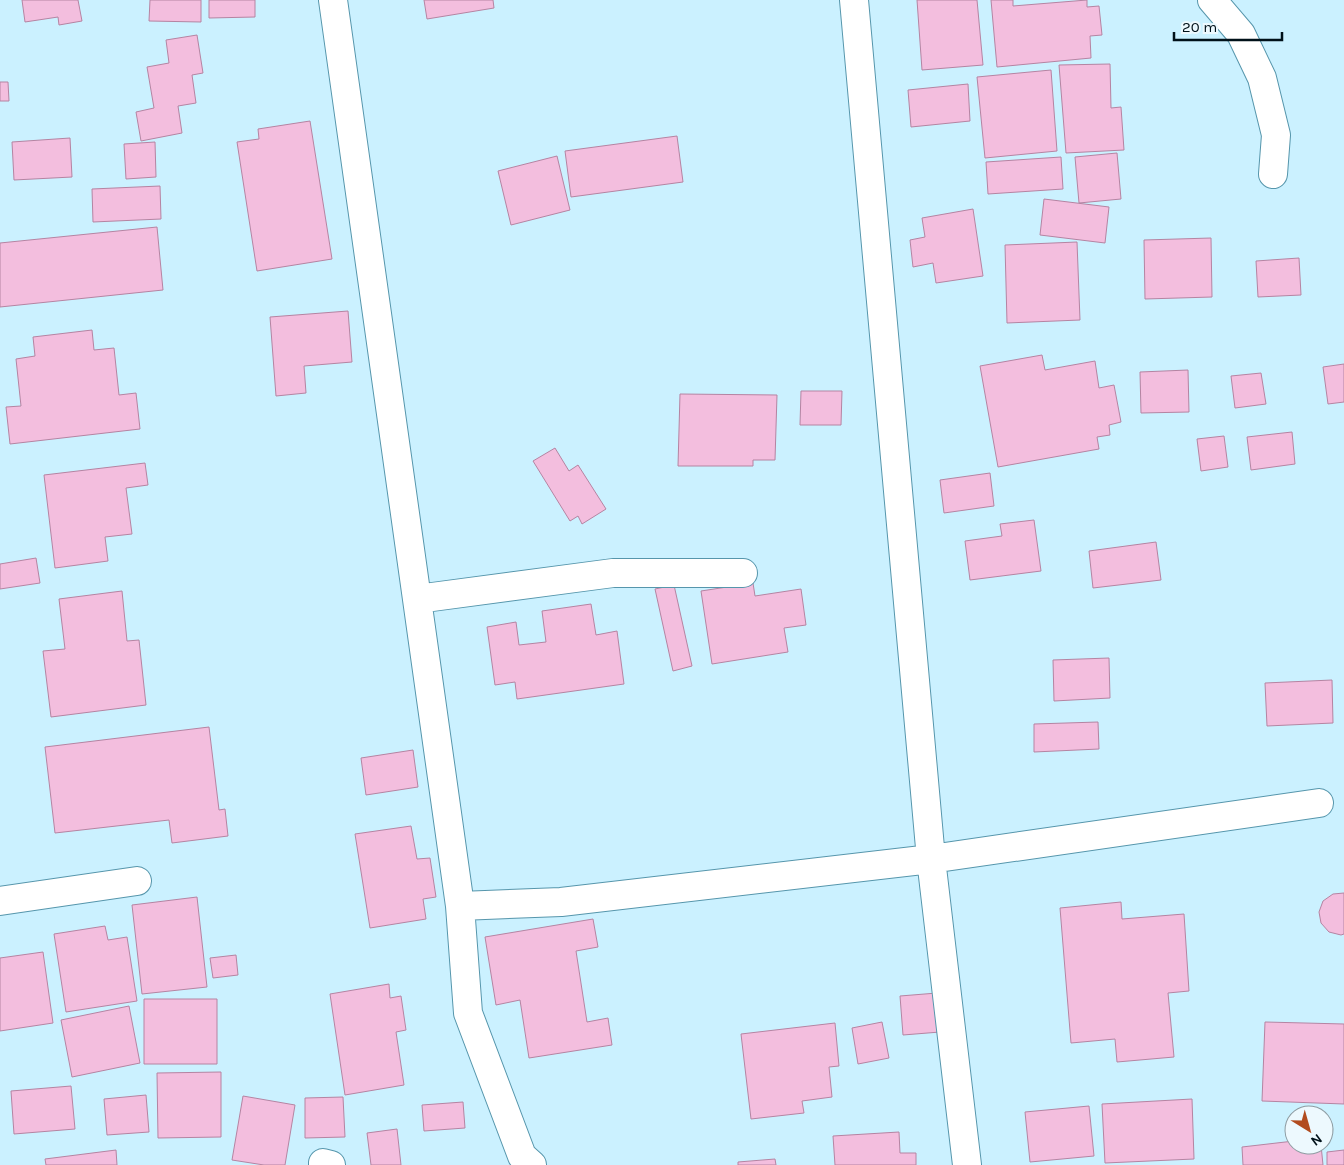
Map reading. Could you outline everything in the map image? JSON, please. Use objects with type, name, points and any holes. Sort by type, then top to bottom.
[{"type":"street","points":[[333,0],[460,906],[468,1014],[520,1162]]},
{"type":"street","points":[[854,0],[930,859],[967,1165]]},
{"type":"street","points":[[1212,0],[1241,34],[1262,78],[1276,135],[1273,174]]},
{"type":"street","points":[[417,599],[613,573],[743,573]]},
{"type":"street","points":[[460,906],[561,902],[930,859],[1319,803]]},
{"type":"street","points":[[0,901],[137,881]]},
{"type":"building","points":[[22,0],[78,0],[82,21],[59,25],[58,17],[25,22]]},
{"type":"building","points":[[150,0],[201,0],[201,22],[149,21]]},
{"type":"building","points":[[209,0],[255,0],[255,17],[209,18]]},
{"type":"building","points":[[424,0],[493,0],[494,8],[427,19]]},
{"type":"building","points":[[917,0],[977,0],[983,65],[922,70]]},
{"type":"building","points":[[991,0],[1013,0],[1013,6],[1087,0],[1087,7],[1099,6],[1102,35],[1090,36],[1091,58],[997,67]]},
{"type":"building","points":[[197,35],[203,73],[192,75],[196,103],[178,106],[182,133],[141,141],[136,112],[154,108],[147,67],[169,63],[166,40]]},
{"type":"building","points":[[1110,64],[1111,108],[1121,107],[1124,150],[1066,153],[1059,65]]},
{"type":"building","points":[[1051,70],[1057,151],[985,158],[977,77]]},
{"type":"building","points":[[0,82],[8,82],[9,101],[0,101]]},
{"type":"building","points":[[968,84],[970,121],[911,127],[908,90]]},
{"type":"building","points":[[310,121],[332,259],[257,271],[237,142],[259,139],[258,129]]},
{"type":"building","points":[[677,136],[683,182],[571,197],[565,151]]},
{"type":"building","points":[[70,138],[72,177],[14,180],[12,142]]},
{"type":"building","points":[[155,142],[156,177],[126,179],[124,144]]},
{"type":"building","points":[[1117,153],[1121,199],[1079,203],[1075,157]]},
{"type":"building","points":[[557,156],[570,210],[511,225],[498,171]]},
{"type":"building","points":[[1061,157],[1063,189],[988,194],[986,162]]},
{"type":"building","points":[[160,186],[161,219],[93,222],[92,189]]},
{"type":"building","points":[[1044,199],[1109,207],[1105,243],[1040,235]]},
{"type":"building","points":[[973,209],[983,276],[936,283],[933,263],[913,267],[910,240],[925,237],[922,218]]},
{"type":"building","points":[[157,227],[163,290],[0,307],[0,243]]},
{"type":"building","points":[[1211,238],[1212,297],[1145,299],[1144,240]]},
{"type":"building","points":[[1077,242],[1080,320],[1007,323],[1005,245]]},
{"type":"building","points":[[1299,258],[1301,295],[1258,297],[1256,261]]},
{"type":"building","points":[[348,311],[352,362],[304,366],[306,393],[276,396],[270,317]]},
{"type":"building","points":[[92,330],[94,350],[114,348],[119,395],[136,393],[140,429],[10,444],[6,407],[21,406],[16,359],[35,356],[33,337]]},
{"type":"building","points":[[1042,355],[1045,370],[1095,361],[1099,388],[1114,385],[1121,422],[1109,425],[1110,435],[1097,437],[1099,449],[998,467],[980,366]]},
{"type":"building","points":[[1344,364],[1344,402],[1328,404],[1323,367]]},
{"type":"building","points":[[1188,370],[1189,412],[1141,413],[1140,372]]},
{"type":"building","points":[[1261,373],[1266,404],[1235,408],[1231,376]]},
{"type":"building","points":[[801,391],[842,391],[841,425],[800,425]]},
{"type":"building","points":[[680,394],[777,395],[775,460],[753,460],[753,466],[678,466]]},
{"type":"building","points":[[1292,432],[1295,464],[1251,470],[1247,437]]},
{"type":"building","points":[[1224,436],[1228,467],[1201,471],[1197,439]]},
{"type":"building","points":[[555,448],[569,471],[578,465],[606,509],[582,524],[578,516],[570,521],[533,461]]},
{"type":"building","points":[[145,463],[148,485],[126,488],[132,534],[105,537],[108,561],[55,568],[44,475]]},
{"type":"building","points":[[990,473],[994,506],[944,513],[940,480]]},
{"type":"building","points":[[1034,520],[1041,571],[970,580],[965,541],[1002,536],[1000,524]]},
{"type":"building","points":[[1156,542],[1161,580],[1093,588],[1089,551]]},
{"type":"building","points":[[36,558],[40,583],[0,589],[0,564]]},
{"type":"building","points":[[753,583],[755,596],[801,589],[806,625],[784,628],[788,652],[712,664],[701,591]]},
{"type":"building","points":[[674,585],[692,666],[673,671],[655,589]]},
{"type":"building","points":[[122,591],[127,641],[139,640],[146,705],[51,717],[43,651],[65,649],[59,599]]},
{"type":"building","points":[[591,604],[596,635],[617,631],[624,684],[517,699],[515,682],[495,685],[487,627],[516,622],[519,645],[546,642],[542,611]]},
{"type":"building","points":[[1109,658],[1110,698],[1054,701],[1053,660]]},
{"type":"building","points":[[1332,680],[1333,723],[1267,726],[1265,683]]},
{"type":"building","points":[[1098,722],[1099,749],[1034,752],[1034,724]]},
{"type":"building","points":[[209,727],[219,810],[225,809],[228,836],[172,843],[169,820],[55,833],[45,747]]},
{"type":"building","points":[[413,750],[418,787],[366,795],[361,758]]},
{"type":"building","points":[[411,826],[417,859],[430,858],[436,897],[423,899],[426,919],[370,928],[355,834]]},
{"type":"building","points":[[1344,893],[1344,934],[1341,935],[1329,932],[1321,923],[1319,912],[1323,901],[1333,894]]},
{"type":"building","points":[[197,897],[207,987],[142,994],[132,905]]},
{"type":"building","points":[[1121,902],[1122,919],[1184,914],[1189,991],[1168,993],[1174,1057],[1117,1062],[1115,1039],[1071,1043],[1060,908]]},
{"type":"building","points":[[593,919],[598,947],[576,951],[587,1022],[608,1018],[612,1045],[529,1058],[520,1000],[496,1005],[485,937]]},
{"type":"building","points":[[105,926],[108,940],[127,937],[137,1001],[66,1012],[54,934]]},
{"type":"building","points":[[43,952],[53,1023],[0,1031],[0,958]]},
{"type":"building","points":[[236,955],[238,975],[213,978],[210,958]]},
{"type":"building","points":[[389,984],[390,998],[401,996],[406,1030],[396,1032],[404,1085],[345,1095],[330,994]]},
{"type":"building","points":[[937,993],[940,1032],[903,1035],[900,996]]},
{"type":"building","points":[[144,999],[217,999],[217,1064],[144,1064]]},
{"type":"building","points":[[129,1006],[140,1063],[72,1077],[61,1020]]},
{"type":"building","points":[[882,1022],[889,1058],[858,1064],[852,1028]]},
{"type":"building","points":[[1265,1022],[1344,1024],[1344,1104],[1262,1101]]},
{"type":"building","points":[[835,1023],[839,1066],[829,1067],[832,1097],[802,1101],[804,1113],[751,1119],[741,1034]]},
{"type":"building","points":[[221,1072],[221,1137],[158,1138],[157,1073]]},
{"type":"building","points":[[71,1086],[75,1129],[14,1134],[11,1091]]},
{"type":"building","points":[[146,1095],[149,1132],[107,1135],[104,1099]]},
{"type":"building","points":[[243,1096],[295,1105],[285,1165],[264,1165],[232,1160]]},
{"type":"building","points":[[343,1097],[345,1137],[305,1138],[305,1098]]},
{"type":"building","points":[[1192,1099],[1194,1159],[1105,1163],[1102,1104]]},
{"type":"building","points":[[463,1102],[465,1128],[424,1131],[422,1105]]},
{"type":"building","points":[[1089,1106],[1094,1156],[1030,1162],[1025,1112]]},
{"type":"building","points":[[397,1129],[401,1165],[371,1165],[367,1133]]},
{"type":"building","points":[[899,1132],[900,1153],[916,1153],[916,1165],[835,1165],[833,1136]]},
{"type":"building","points":[[1284,1142],[1284,1155],[1322,1155],[1323,1165],[1243,1165],[1242,1147]]},
{"type":"building","points":[[116,1150],[117,1165],[46,1165],[45,1159]]},
{"type":"building","points":[[1344,1150],[1344,1165],[1327,1165],[1327,1155],[1334,1155],[1334,1151]]},
{"type":"building","points":[[775,1159],[776,1165],[738,1165],[738,1162]]}]
